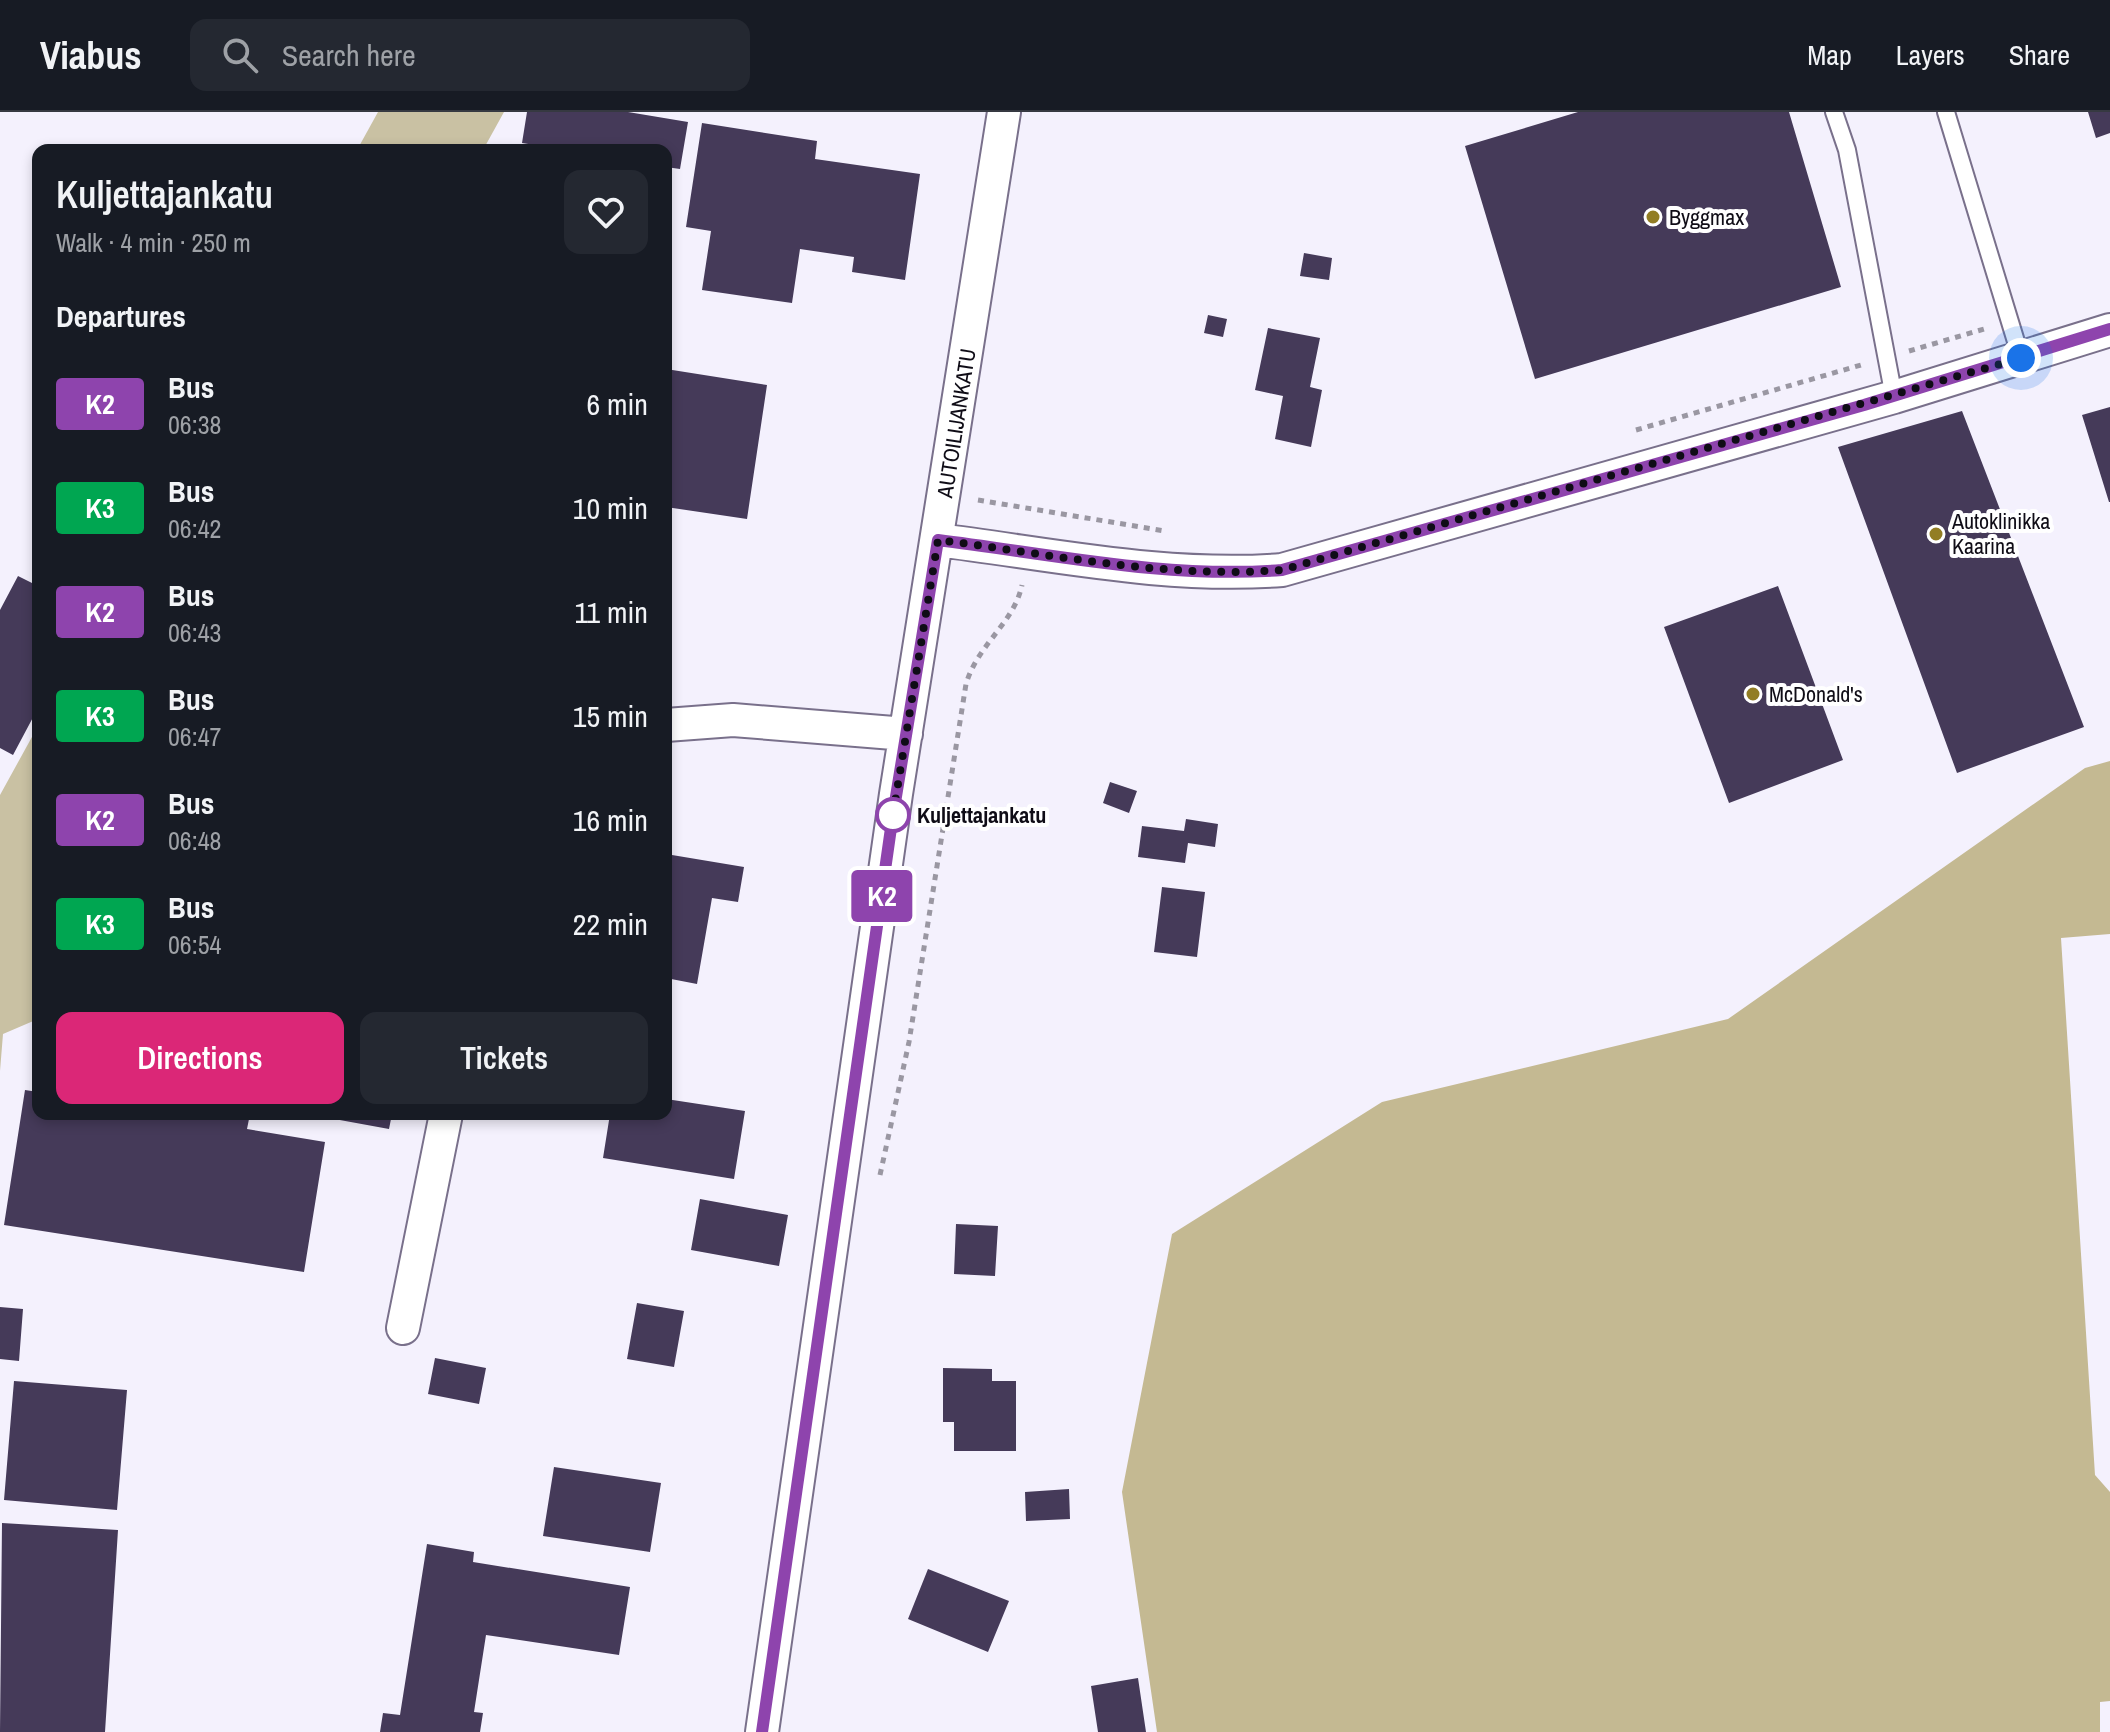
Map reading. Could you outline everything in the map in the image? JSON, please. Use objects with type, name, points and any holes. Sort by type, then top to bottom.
[{"type":"street","name":"AUTOILIJANKATU","points":[[762,1732],[906,734],[1004,112]]},
{"type":"street","points":[[938,540],[1147,568],[1237,573],[1282,570],[1894,397],[2110,330]]},
{"type":"street","points":[[672,725],[733,720],[906,734]]},
{"type":"street","points":[[403,1328],[445,1120]]},
{"type":"lane","points":[[1834,112],[1847,150],[1894,397]]},
{"type":"lane","points":[[1946,112],[2021,358]]},
{"type":"path","points":[[1633,431],[2010,322]]},
{"type":"path","points":[[945,495],[1174,533]]},
{"type":"path","points":[[877,1188],[909,1042],[966,684],[973,661],[1012,610],[1021,591],[1035,509]]},
{"type":"shaded area","points":[[378,112],[504,112],[486,144],[360,144]]},
{"type":"shaded area","points":[[32,737],[32,1022],[3,1034],[0,1071],[0,795]]},
{"type":"shaded area","points":[[2110,761],[2110,934],[2061,938],[2095,1475],[2110,1492],[2110,1701],[2100,1702],[2100,1732],[1157,1732],[1122,1492],[1172,1234],[1382,1102],[1728,1019],[2085,768]]},
{"type":"building","points":[[527,112],[628,112],[688,122],[680,169],[672,168],[672,144],[522,143]]},
{"type":"building","name":"Byggmax","points":[[1578,112],[1789,112],[1841,287],[1535,379],[1465,146]]},
{"type":"building","points":[[2088,112],[2110,112],[2110,133],[2096,138]]},
{"type":"building","points":[[702,123],[817,141],[815,159],[920,174],[905,280],[852,272],[854,257],[800,249],[792,303],[702,290],[711,231],[686,227]]},
{"type":"building","points":[[1304,253],[1332,258],[1329,280],[1300,276]]},
{"type":"building","points":[[1208,315],[1227,319],[1223,337],[1204,333]]},
{"type":"building","points":[[1268,328],[1320,338],[1310,387],[1322,390],[1311,447],[1275,439],[1283,396],[1255,390]]},
{"type":"building","points":[[672,370],[767,385],[747,519],[672,508]]},
{"type":"building","points":[[2110,407],[2110,502],[2109,502],[2082,415]]},
{"type":"building","points":[[1962,411],[2084,727],[1957,773],[1838,447]]},
{"type":"building","points":[[18,576],[32,583],[32,719],[13,755],[0,748],[0,610]]},
{"type":"building","name":"McDonald's","points":[[1778,586],[1843,760],[1729,803],[1664,627]]},
{"type":"building","points":[[1110,782],[1137,791],[1129,813],[1103,803]]},
{"type":"building","points":[[1186,819],[1218,824],[1215,847],[1188,843],[1185,863],[1138,857],[1142,826],[1184,831]]},
{"type":"building","points":[[672,855],[744,867],[738,902],[712,898],[697,984],[672,979]]},
{"type":"building","points":[[1162,887],[1205,892],[1197,957],[1154,952]]},
{"type":"building","points":[[25,1090],[32,1091],[32,1120],[249,1120],[247,1129],[325,1142],[304,1272],[4,1225]]},
{"type":"building","points":[[672,1100],[745,1111],[734,1179],[603,1158],[609,1120],[672,1120]]},
{"type":"building","points":[[340,1120],[391,1120],[389,1129]]},
{"type":"building","points":[[700,1199],[788,1215],[779,1266],[691,1250]]},
{"type":"building","points":[[956,1224],[998,1226],[995,1276],[954,1274]]},
{"type":"building","points":[[637,1303],[684,1311],[674,1367],[627,1359]]},
{"type":"building","points":[[0,1307],[23,1309],[19,1361],[0,1359]]},
{"type":"building","points":[[435,1358],[486,1368],[479,1404],[428,1394]]},
{"type":"building","points":[[943,1368],[992,1369],[992,1381],[1016,1381],[1016,1451],[954,1451],[954,1422],[943,1422]]},
{"type":"building","points":[[14,1381],[127,1390],[117,1510],[4,1500]]},
{"type":"building","points":[[554,1467],[661,1483],[650,1552],[543,1536]]},
{"type":"building","points":[[1069,1489],[1070,1519],[1026,1521],[1025,1492]]},
{"type":"building","points":[[2,1523],[118,1530],[105,1732],[0,1732]]},
{"type":"building","points":[[427,1544],[474,1552],[473,1562],[630,1587],[619,1655],[486,1635],[474,1712],[483,1713],[480,1732],[380,1732],[383,1713],[400,1715]]},
{"type":"building","points":[[928,1569],[1009,1601],[988,1652],[908,1619]]},
{"type":"building","points":[[1138,1678],[1146,1732],[1098,1732],[1091,1686]]},
{"type":"bus line","name":"K2","points":[[762,1732],[892,821],[938,540],[1147,568],[1237,573],[1282,570],[1864,405],[2110,329]]},
{"type":"place","name":"Byggmax","points":[[1653,217]]},
{"type":"place","name":"Autoklinikka Kaarina","points":[[1936,534]]},
{"type":"place","name":"McDonald's","points":[[1753,694]]},
{"type":"place","name":"Kuljettajankatu","points":[[893,815]]},
{"type":"route","points":[[893,815],[892,821],[938,540],[1147,568],[1237,573],[1282,570],[1894,397],[2021,358]]}]
